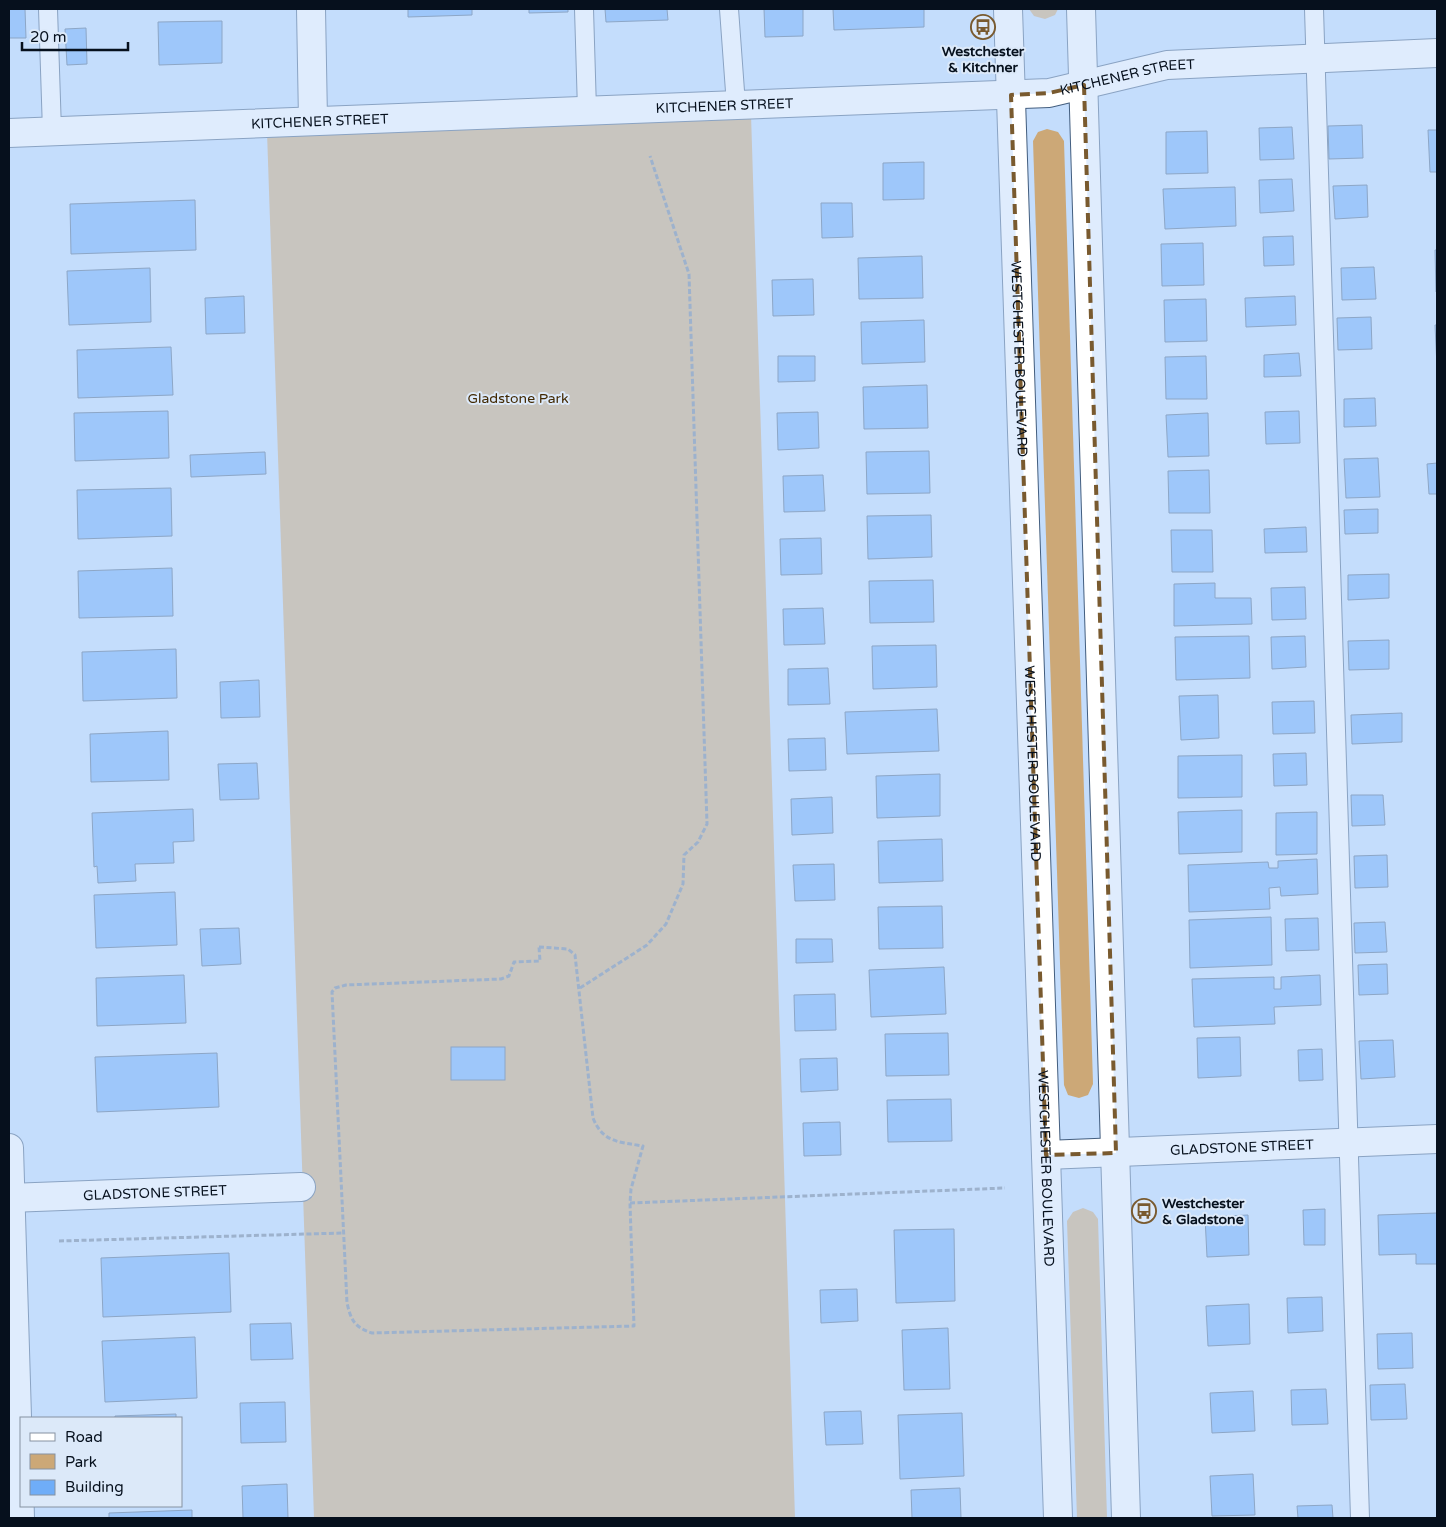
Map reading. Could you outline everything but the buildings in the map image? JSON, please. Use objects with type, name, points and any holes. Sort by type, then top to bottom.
[{"type":"street","points":[[310,9],[313,120]]},
{"type":"street","name":"WESTCHESTER BOULEVARD","points":[[1008,9],[1058,1518]]},
{"type":"street","points":[[1081,9],[1126,1518]]},
{"type":"street","name":"KITCHENER STREET","points":[[9,133],[1049,93],[1167,65],[1437,53]]},
{"type":"street","name":"GLADSTONE STREET","points":[[1046,1156],[1437,1139]]},
{"type":"street","points":[[9,1148],[20,1518]]},
{"type":"street","name":"GLADSTONE STREET","points":[[10,1198],[302,1187]]},
{"type":"lane","points":[[48,9],[52,131]]},
{"type":"lane","points":[[584,9],[587,110]]},
{"type":"lane","points":[[729,9],[736,105]]},
{"type":"lane","points":[[1314,9],[1360,1518]]},
{"type":"path","points":[[580,988],[647,944],[666,924],[683,884],[684,855],[698,842],[707,824],[689,274],[650,156]]},
{"type":"path","points":[[540,947],[568,949],[575,955],[580,988],[593,1118],[598,1130],[608,1138],[643,1146],[631,1189],[630,1203],[634,1326],[372,1333],[359,1329],[350,1317],[347,1302],[332,997],[335,988],[501,979],[508,976],[514,962],[540,961],[540,947]]},
{"type":"path","points":[[630,1203],[1005,1188]]},
{"type":"path","points":[[59,1241],[343,1233]]},
{"type":"highlighted area","points":[[1084,85],[1086,142],[1116,1153],[1046,1155],[1011,95],[1049,93]]},
{"type":"green space","points":[[1029,9],[1058,9],[1055,15],[1045,19],[1034,16]]},
{"type":"green space","name":"Gladstone Park","points":[[751,115],[795,1518],[314,1518],[267,132]]},
{"type":"green space","points":[[1047,129],[1058,132],[1064,141],[1093,1084],[1088,1095],[1079,1098],[1068,1095],[1064,1085],[1033,141],[1038,132]]},
{"type":"green space","points":[[1083,1208],[1093,1212],[1098,1219],[1107,1518],[1077,1518],[1067,1221],[1073,1212]]},
{"type":"place","name":"Westchester & Kitchner","points":[[983,27]]},
{"type":"place","name":"Westchester & Gladstone","points":[[1144,1211]]}]
